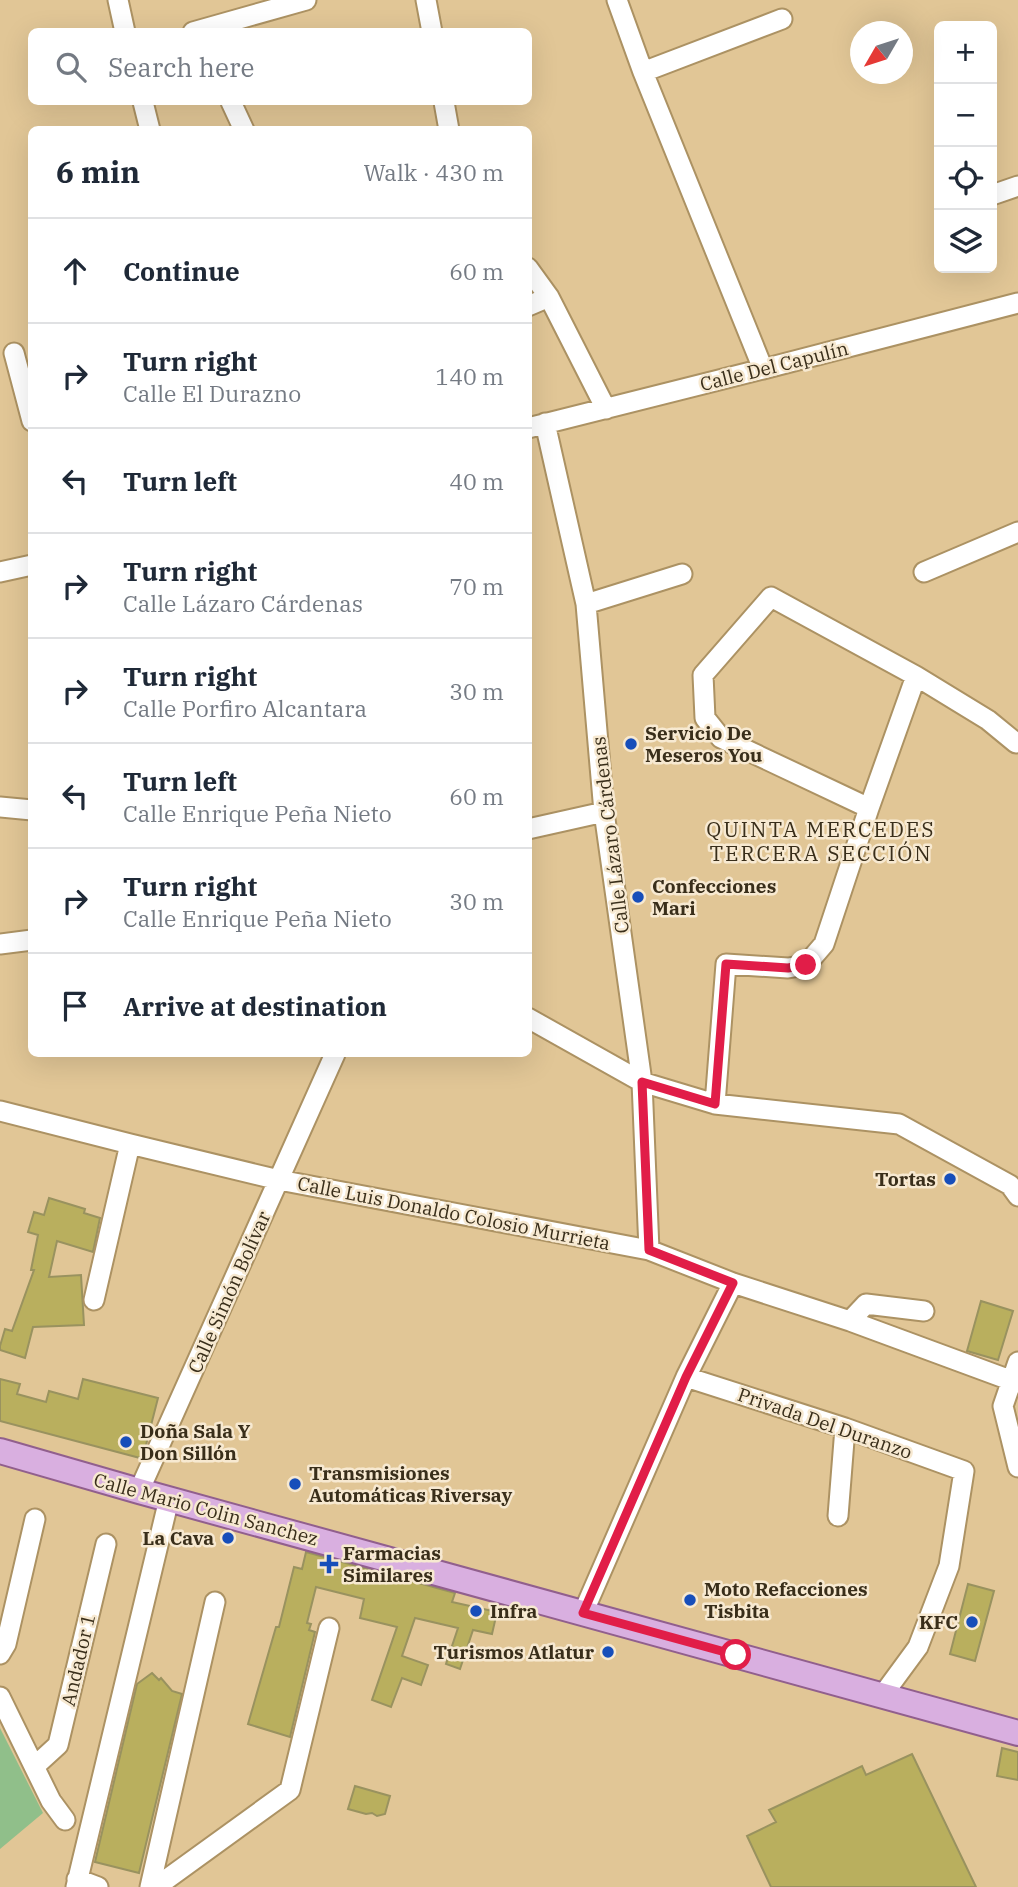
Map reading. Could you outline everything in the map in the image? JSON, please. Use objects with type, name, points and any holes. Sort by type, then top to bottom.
[{"type":"main road","name":"Calle Mario Colin Sanchez","points":[[0,1451],[1018,1733]]},
{"type":"street","points":[[118,0],[124,28]]},
{"type":"street","points":[[208,28],[306,0]]},
{"type":"street","points":[[426,0],[431,28]]},
{"type":"street","points":[[617,0],[643,72],[763,369]]},
{"type":"street","points":[[643,72],[782,19]]},
{"type":"street","points":[[144,105],[149,126]]},
{"type":"street","points":[[232,105],[242,126]]},
{"type":"street","points":[[445,105],[448,126]]},
{"type":"street","points":[[997,193],[1018,186]]},
{"type":"street","points":[[532,274],[549,297],[606,409]]},
{"type":"street","points":[[532,304],[549,297]]},
{"type":"street","name":"Calle Del Capulín","points":[[537,425],[1018,303]]},
{"type":"street","points":[[14,353],[28,406]]},
{"type":"street","name":"Calle Lázaro Cárdenas","points":[[537,425],[586,604],[604,812],[642,1082],[649,1250]]},
{"type":"street","points":[[923,572],[1018,532]]},
{"type":"street","points":[[0,572],[28,566]]},
{"type":"street","points":[[586,604],[682,574]]},
{"type":"street","points":[[869,808],[722,738],[705,719],[703,676],[771,597],[916,676],[988,720],[1016,744]]},
{"type":"street","points":[[715,1104],[726,964],[788,968],[806,965],[824,944],[916,676]]},
{"type":"street","points":[[0,807],[28,810]]},
{"type":"street","points":[[532,828],[604,812]]},
{"type":"street","points":[[0,944],[28,940]]},
{"type":"street","points":[[532,1020],[642,1082],[715,1104],[900,1124],[1010,1185],[1018,1195]]},
{"type":"street","name":"Calle Simón Bolívar","points":[[139,1491],[334,1057]]},
{"type":"street","name":"Calle Luis Donaldo Colosio Murrieta","points":[[0,1111],[279,1180],[649,1250],[733,1283],[850,1321],[1015,1382]]},
{"type":"street","points":[[94,1300],[130,1144]]},
{"type":"street","points":[[583,1613],[686,1377],[733,1283]]},
{"type":"street","points":[[850,1321],[866,1304],[924,1311]]},
{"type":"street","points":[[1018,1362],[1015,1382],[1003,1406],[1018,1466]]},
{"type":"street","name":"Privada Del Duranzo","points":[[686,1377],[845,1428],[964,1471],[949,1566],[918,1647],[882,1696]]},
{"type":"street","points":[[838,1516],[845,1428]]},
{"type":"street","points":[[98,1887],[76,1883],[169,1499]]},
{"type":"street","points":[[0,1654],[6,1644],[35,1518]]},
{"type":"street","name":"Andador 1","points":[[35,1766],[58,1745],[106,1544]]},
{"type":"street","points":[[150,1887],[215,1602]]},
{"type":"street","points":[[156,1887],[290,1790],[329,1628]]},
{"type":"street","points":[[0,1697],[51,1801],[65,1820]]},
{"type":"green space","points":[[0,1728],[43,1813],[0,1849]]},
{"type":"building","points":[[49,1198],[85,1209],[84,1213],[100,1218],[93,1252],[57,1241],[49,1277],[81,1275],[84,1325],[33,1327],[25,1358],[0,1350],[0,1346],[5,1329],[12,1331],[34,1270],[31,1270],[38,1235],[28,1232],[34,1212],[44,1215]]},
{"type":"building","points":[[981,1301],[1013,1311],[998,1360],[967,1351]]},
{"type":"building","points":[[0,1379],[20,1384],[17,1394],[46,1402],[49,1391],[78,1399],[83,1379],[158,1398],[140,1458],[0,1421]]},
{"type":"building","points":[[306,1552],[455,1593],[452,1602],[497,1612],[492,1634],[473,1630],[460,1669],[446,1664],[458,1628],[415,1618],[402,1656],[428,1665],[421,1685],[402,1678],[391,1707],[372,1700],[397,1627],[360,1618],[364,1599],[316,1587],[307,1623],[311,1624],[309,1630],[315,1632],[290,1737],[248,1724],[276,1627],[279,1627],[294,1567],[302,1569]]},
{"type":"building","name":"KFC","points":[[968,1584],[994,1591],[975,1661],[950,1654]]},
{"type":"building","points":[[152,1673],[159,1680],[161,1678],[172,1691],[182,1694],[139,1873],[95,1862],[137,1684]]},
{"type":"building","points":[[1002,1748],[1018,1752],[1018,1780],[997,1776]]},
{"type":"building","points":[[912,1754],[976,1887],[771,1887],[747,1836],[776,1822],[769,1810],[862,1766],[866,1775]]},
{"type":"building","points":[[355,1786],[390,1796],[385,1814],[377,1816],[348,1809]]},
{"type":"place","name":"Servicio De Meseros You","points":[[631,744]]},
{"type":"place","name":"Confecciones Mari","points":[[638,897]]},
{"type":"place","name":"Tortas","points":[[950,1179]]},
{"type":"place","name":"Doña Sala Y Don Sillón","points":[[126,1442]]},
{"type":"place","name":"Transmisiones Automáticas Riversay","points":[[295,1484]]},
{"type":"place","name":"La Cava","points":[[228,1538]]},
{"type":"place","name":"Farmacias Similares","points":[[329,1564]]},
{"type":"place","name":"Moto Refacciones Tisbita","points":[[690,1600]]},
{"type":"place","name":"Infra","points":[[476,1611]]},
{"type":"place","name":"KFC","points":[[972,1622]]},
{"type":"place","name":"Turismos Atlatur","points":[[608,1652]]},
{"type":"district","name":"QUINTA MERCEDES TERCERA SECCIÓN","points":[[821,841]]},
{"type":"route","points":[[736,1655],[583,1613],[686,1377],[733,1283],[649,1250],[642,1082],[715,1104],[726,964],[788,968],[806,965]]}]
